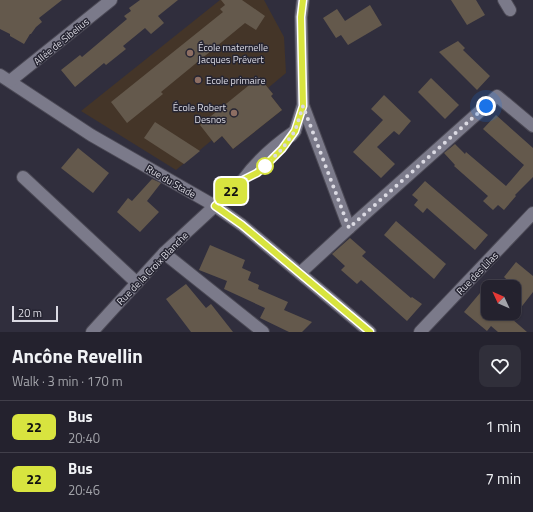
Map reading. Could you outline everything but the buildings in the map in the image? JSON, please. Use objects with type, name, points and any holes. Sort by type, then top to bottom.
[{"type":"street","name":"Allée de Sibelius","points":[[5,78],[111,0]]},
{"type":"street","points":[[302,0],[303,106],[349,228]]},
{"type":"street","name":"Rue du Stade","points":[[5,78],[91,134],[215,206],[242,225],[370,332]]},
{"type":"street","points":[[300,273],[497,96],[533,126]]},
{"type":"street","name":"Rue de la Croix Blanche","points":[[94,331],[164,252],[243,180],[252,167],[278,143],[295,131],[303,106]]},
{"type":"street","points":[[23,177],[137,283]]},
{"type":"street","name":"Rue des Lilas","points":[[420,332],[533,214]]},
{"type":"street","points":[[164,252],[263,332]]},
{"type":"shaded area","name":"Ecole primaire","points":[[220,0],[264,0],[284,37],[286,73],[268,88],[273,94],[271,96],[282,110],[233,149],[222,136],[214,143],[212,140],[176,170],[81,111]]},
{"type":"bus line","name":"22","points":[[303,0],[301,17],[303,106],[295,131],[282,149],[265,166],[257,173],[243,180],[215,206],[242,225],[370,332]]},
{"type":"place","name":"École maternelle Jacques Prévert","points":[[190,53]]},
{"type":"place","name":"Ecole primaire","points":[[198,80]]},
{"type":"place","name":"École Robert Desnos","points":[[234,113]]},
{"type":"route","points":[[265,166],[282,149],[295,131],[303,106],[349,228],[486,106]]}]
